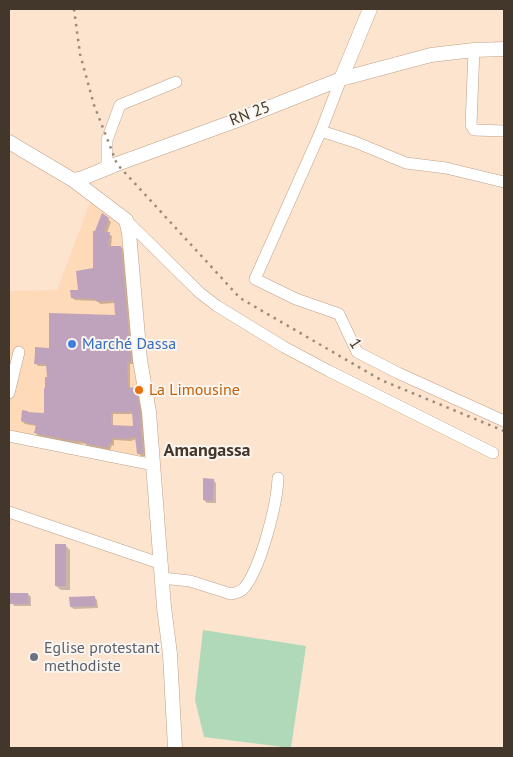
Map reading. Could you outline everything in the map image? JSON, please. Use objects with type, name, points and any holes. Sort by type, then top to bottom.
[{"type":"main road","points":[[341,79],[370,9]]},
{"type":"main road","name":"RN 25","points":[[74,180],[341,79],[431,55],[504,49]]},
{"type":"main road","points":[[9,142],[74,180],[126,220],[130,240],[140,360],[149,412],[154,465],[175,741]]},
{"type":"street","points":[[474,50],[471,125],[474,130],[504,131]]},
{"type":"street","points":[[341,79],[321,131],[355,142],[406,163],[446,168],[504,182]]},
{"type":"street","points":[[108,168],[107,140],[120,105],[176,82]]},
{"type":"street","name":"1","points":[[321,131],[255,279],[296,299],[339,314],[357,352],[398,373],[504,421]]},
{"type":"street","points":[[126,220],[200,293],[217,306],[284,347],[329,371],[493,453]]},
{"type":"street","points":[[9,393],[19,352]]},
{"type":"street","points":[[9,436],[154,465]]},
{"type":"street","points":[[9,512],[162,571],[231,594],[238,593],[244,587],[259,558],[275,504],[278,478]]},
{"type":"street","points":[[175,741],[183,748]]},
{"type":"shaded area","name":"Marché Dassa","points":[[91,200],[122,224],[150,460],[9,436],[9,291],[57,290]]},
{"type":"green space","points":[[203,630],[306,646],[291,748],[204,737],[195,700]]},
{"type":"building","points":[[102,213],[109,218],[104,232],[110,232],[108,246],[121,246],[131,362],[127,362],[128,388],[136,387],[143,453],[137,454],[135,436],[128,439],[112,438],[112,443],[109,443],[108,448],[83,443],[84,441],[74,441],[34,433],[36,425],[21,421],[22,410],[44,413],[44,388],[45,377],[47,377],[46,364],[34,364],[35,347],[49,348],[49,313],[115,315],[114,300],[97,302],[96,299],[71,298],[70,290],[78,290],[76,271],[93,268],[93,231],[95,231]],"holes":[[[111,412],[132,412],[133,426],[111,425]]]},
{"type":"building","points":[[203,478],[214,479],[213,501],[203,500]]},
{"type":"building","points":[[55,544],[66,544],[66,586],[55,586]]},
{"type":"building","points":[[10,593],[28,593],[29,604],[10,604]]},
{"type":"building","points":[[95,596],[96,606],[70,607],[69,597]]},
{"type":"railway","points":[[74,9],[80,54],[94,105],[117,164],[240,298],[381,380],[504,431]]},
{"type":"place","name":"Marché Dassa","points":[[72,344]]},
{"type":"place","name":"La Limousine","points":[[139,390]]},
{"type":"place","name":"Eglise protestant methodiste","points":[[34,657]]},
{"type":"district","name":"Amangassa","points":[[207,451]]}]
